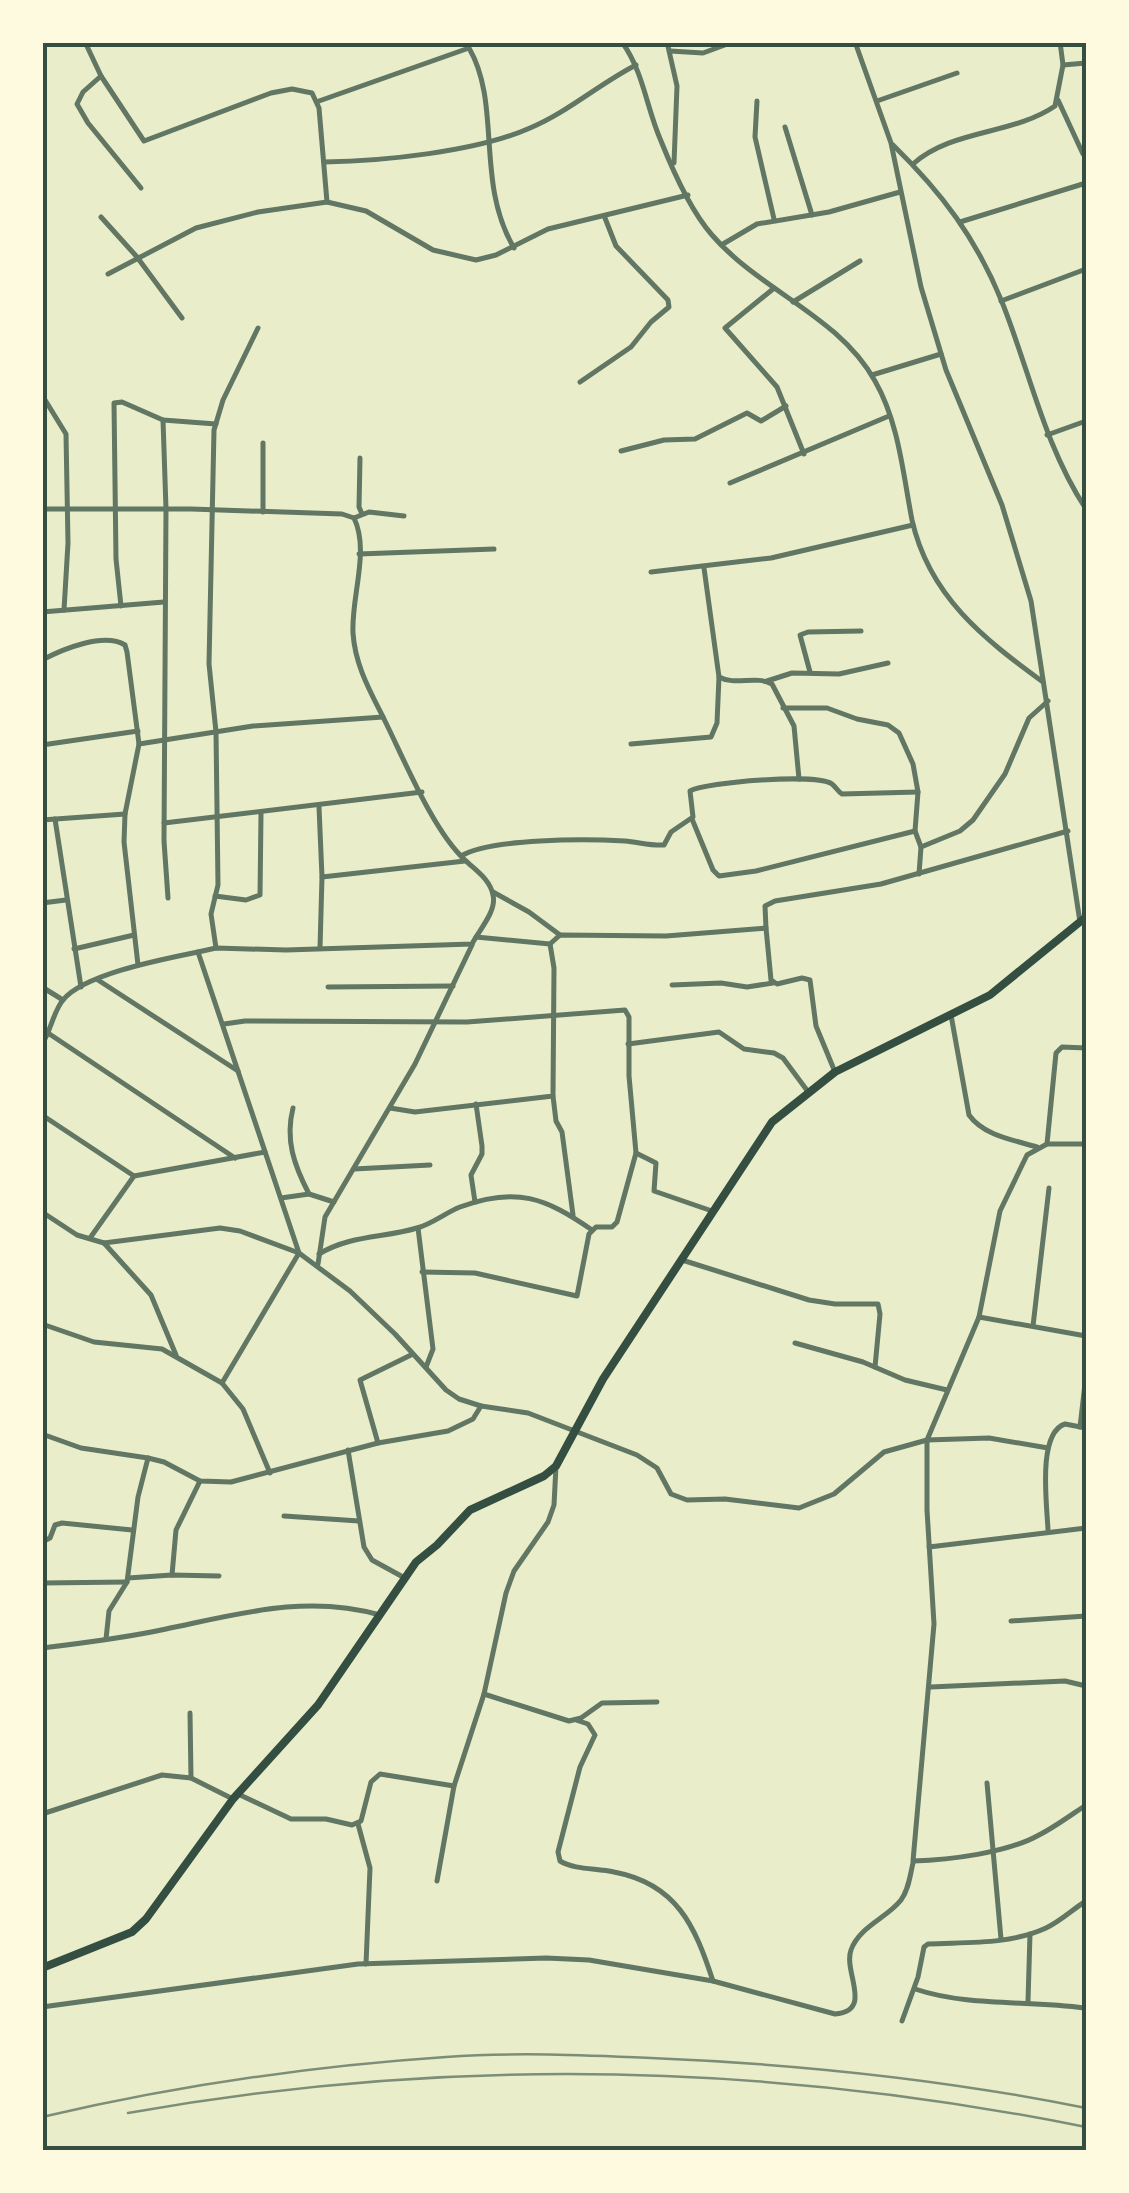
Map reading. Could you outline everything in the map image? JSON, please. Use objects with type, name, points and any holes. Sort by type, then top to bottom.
[{"type":"main road","points":[[42,1968],[132,1932],[182,1872],[236,1796],[294,1734],[380,1615],[403,1576],[470,1510],[544,1476],[556,1466],[603,1378],[772,1122],[835,1072],[990,995],[1084,919]]},
{"type":"street","points":[[85,42],[101,76],[140,136],[148,142],[271,93],[305,91],[318,101],[327,202]]},
{"type":"street","points":[[622,42],[636,65],[661,142],[701,219],[722,244],[772,289],[848,343],[872,375],[889,416],[913,525],[942,591],[988,641],[1046,684]]},
{"type":"street","points":[[667,42],[677,86],[674,166]]},
{"type":"street","points":[[670,50],[703,53],[733,42]]},
{"type":"street","points":[[855,42],[891,143],[920,286],[941,354],[1017,548],[1031,601],[1084,919]]},
{"type":"street","points":[[1060,42],[1058,100],[1083,154]]},
{"type":"street","points":[[318,101],[466,47],[471,51],[480,80],[494,199],[514,248]]},
{"type":"street","points":[[1062,65],[1086,63]]},
{"type":"street","points":[[324,162],[385,159],[488,143],[552,117],[636,65]]},
{"type":"street","points":[[877,101],[957,73]]},
{"type":"street","points":[[101,76],[78,97],[77,104],[141,188]]},
{"type":"street","points":[[913,164],[934,150],[1047,111],[1058,100]]},
{"type":"street","points":[[757,101],[755,137],[774,219]]},
{"type":"street","points":[[785,127],[812,215]]},
{"type":"street","points":[[891,143],[936,188],[960,222],[1002,302],[1047,435],[1086,509]]},
{"type":"street","points":[[960,222],[1086,183]]},
{"type":"street","points":[[722,244],[774,219],[812,215],[900,192]]},
{"type":"street","points":[[108,274],[196,228],[327,202],[366,211],[433,250],[476,260],[514,248],[548,230],[688,195]]},
{"type":"street","points":[[101,217],[137,257],[182,318]]},
{"type":"street","points":[[580,382],[631,347],[669,307],[668,300],[616,246],[606,218]]},
{"type":"street","points":[[794,302],[860,261]]},
{"type":"street","points":[[1002,302],[1086,269]]},
{"type":"street","points":[[772,289],[726,328],[763,369],[786,406],[804,454]]},
{"type":"street","points":[[216,948],[211,914],[218,885],[216,732],[209,664],[216,424],[258,328]]},
{"type":"street","points":[[872,375],[941,354]]},
{"type":"street","points":[[42,395],[66,434],[68,566],[64,610]]},
{"type":"street","points":[[120,606],[114,403],[122,402],[163,420],[216,424]]},
{"type":"street","points":[[620,451],[664,440],[695,439],[748,413],[761,421],[786,406]]},
{"type":"street","points":[[730,483],[889,416]]},
{"type":"street","points":[[163,420],[164,824],[168,898]]},
{"type":"street","points":[[1047,435],[1086,422]]},
{"type":"street","points":[[263,443],[263,512]]},
{"type":"street","points":[[360,458],[362,514]]},
{"type":"street","points":[[42,509],[404,516]]},
{"type":"street","points":[[354,518],[358,531],[355,653],[422,792],[463,858],[493,892],[529,912],[560,936],[666,936],[766,928]]},
{"type":"street","points":[[651,572],[704,568],[813,550],[913,525]]},
{"type":"street","points":[[358,554],[494,550]]},
{"type":"street","points":[[631,744],[711,737],[716,731],[719,677],[704,568]]},
{"type":"street","points":[[42,612],[165,602]]},
{"type":"street","points":[[810,672],[800,635],[860,630]]},
{"type":"street","points":[[42,660],[73,647],[120,641],[127,652],[139,744],[125,814],[125,858],[138,965]]},
{"type":"street","points":[[719,677],[728,681],[767,680],[810,672],[839,674],[888,663]]},
{"type":"street","points":[[767,680],[794,726],[800,780]]},
{"type":"street","points":[[921,848],[960,831],[972,820],[1005,774],[1029,718],[1048,701]]},
{"type":"street","points":[[783,708],[826,708],[888,725],[899,733],[918,792],[918,874]]},
{"type":"street","points":[[139,744],[281,723],[383,717]]},
{"type":"street","points":[[42,745],[138,731]]},
{"type":"street","points":[[915,831],[756,871],[719,876],[712,870],[692,819],[688,796],[695,788],[770,779],[830,782],[842,794],[918,792]]},
{"type":"street","points":[[164,824],[422,792]]},
{"type":"street","points":[[319,807],[320,948]]},
{"type":"street","points":[[42,820],[125,814]]},
{"type":"street","points":[[215,896],[246,900],[260,896],[261,814]]},
{"type":"street","points":[[322,878],[463,858],[485,845],[611,840],[664,845],[671,832],[692,819]]},
{"type":"street","points":[[55,820],[81,987]]},
{"type":"street","points":[[773,983],[766,928],[768,903],[881,884],[1068,831]]},
{"type":"street","points":[[318,1264],[325,1217],[437,1022],[491,911],[493,892]]},
{"type":"street","points":[[42,903],[66,900]]},
{"type":"street","points":[[74,949],[134,934]]},
{"type":"street","points":[[42,1044],[63,1000],[81,987],[138,965],[216,948],[320,948],[474,940],[550,944],[560,936]]},
{"type":"street","points":[[550,944],[554,968],[553,1096],[574,1217]]},
{"type":"street","points":[[198,952],[299,1252],[222,1383]]},
{"type":"street","points":[[98,980],[240,1073]]},
{"type":"street","points":[[672,985],[721,982],[747,987],[810,980],[816,1026],[835,1072]]},
{"type":"street","points":[[328,987],[453,986]]},
{"type":"street","points":[[42,987],[63,1000]]},
{"type":"street","points":[[224,1024],[437,1022],[624,1010],[629,1017],[636,1153],[617,1222],[612,1226],[592,1230],[546,1201],[525,1197],[475,1202],[418,1228],[348,1240],[319,1254]]},
{"type":"street","points":[[951,1014],[969,1115],[986,1130],[1037,1148]]},
{"type":"street","points":[[46,1031],[235,1158]]},
{"type":"street","points":[[628,1044],[719,1032],[744,1049],[783,1058],[809,1093]]},
{"type":"street","points":[[1047,1144],[1056,1052],[1062,1047],[1086,1048]]},
{"type":"street","points":[[390,1108],[415,1112],[553,1096]]},
{"type":"street","points":[[475,1202],[471,1175],[482,1146],[476,1104]]},
{"type":"street","points":[[293,1108],[289,1139],[292,1157],[308,1194]]},
{"type":"street","points":[[42,1115],[134,1176],[265,1152]]},
{"type":"street","points":[[42,2006],[366,1964],[575,1959],[713,1981],[836,2014],[852,2009],[856,2000],[851,1950],[863,1932],[900,1900],[907,1889],[913,1861],[934,1624],[927,1440],[979,1318],[1000,1212],[1027,1155],[1047,1144],[1086,1144]]},
{"type":"street","points":[[636,1153],[657,1166],[654,1191],[712,1211]]},
{"type":"street","points":[[354,1169],[430,1165]]},
{"type":"street","points":[[89,1240],[134,1176]]},
{"type":"street","points":[[1033,1326],[1049,1188]]},
{"type":"street","points":[[281,1198],[308,1194],[334,1202]]},
{"type":"street","points":[[42,1212],[89,1240],[104,1244],[220,1228],[299,1252],[318,1264],[446,1390],[481,1406],[528,1413],[651,1462],[676,1498],[747,1500],[786,1508],[812,1505],[834,1494],[884,1452],[927,1440],[989,1438],[1048,1448]]},
{"type":"street","points":[[418,1228],[433,1348],[426,1367]]},
{"type":"street","points":[[422,1272],[475,1273],[574,1297],[578,1294],[592,1230]]},
{"type":"street","points":[[104,1244],[151,1295],[176,1355]]},
{"type":"street","points":[[682,1260],[808,1300],[878,1304],[876,1367]]},
{"type":"street","points":[[979,1318],[1086,1336]]},
{"type":"street","points":[[42,1324],[94,1342],[143,1345],[176,1355],[222,1383],[244,1408],[270,1473]]},
{"type":"street","points":[[795,1343],[947,1390]]},
{"type":"street","points":[[378,1443],[360,1380],[413,1354]]},
{"type":"street","points":[[1048,1530],[1048,1448],[1058,1425],[1083,1428],[1086,1375]]},
{"type":"street","points":[[42,1434],[81,1448],[164,1462],[200,1481],[231,1482],[348,1450],[463,1426],[481,1406]]},
{"type":"street","points":[[348,1450],[364,1547],[372,1560],[403,1576]]},
{"type":"street","points":[[106,1639],[109,1611],[128,1580],[132,1530],[148,1458]]},
{"type":"street","points":[[437,1881],[454,1786],[484,1694],[514,1571],[541,1535],[554,1505],[556,1466]]},
{"type":"street","points":[[172,1575],[176,1530],[200,1481]]},
{"type":"street","points":[[284,1516],[359,1520]]},
{"type":"street","points":[[42,1542],[62,1523],[132,1530]]},
{"type":"street","points":[[929,1548],[1086,1528]]},
{"type":"street","points":[[42,1582],[219,1576]]},
{"type":"street","points":[[42,1648],[290,1606],[328,1604],[380,1615]]},
{"type":"street","points":[[1011,1621],[1086,1616]]},
{"type":"street","points":[[930,1687],[1065,1681],[1086,1686]]},
{"type":"street","points":[[484,1694],[588,1724],[594,1736],[573,1790],[558,1852],[560,1862],[637,1879],[678,1905],[693,1926],[713,1981]]},
{"type":"street","points":[[576,1720],[602,1703],[657,1702]]},
{"type":"street","points":[[190,1714],[191,1778]]},
{"type":"street","points":[[366,1964],[370,1868],[358,1824],[371,1782],[380,1774],[454,1786]]},
{"type":"street","points":[[42,1814],[162,1776],[191,1778],[291,1819],[358,1824]]},
{"type":"street","points":[[987,1783],[1000,1939]]},
{"type":"street","points":[[913,1861],[992,1850],[1037,1836],[1087,1805]]},
{"type":"street","points":[[902,2021],[928,1944],[974,1944],[1030,1933],[1047,1928],[1086,1901]]},
{"type":"street","points":[[1028,2001],[1030,1933]]},
{"type":"street","points":[[914,1989],[958,2000],[1028,2001],[1084,2008]]},
{"type":"railway","points":[[42,2117],[142,2096],[294,2072],[446,2057],[523,2054],[815,2069],[924,2081],[1086,2108]]},
{"type":"railway","points":[[128,2113],[367,2082],[607,2075],[727,2079],[847,2090],[1086,2127]]}]
